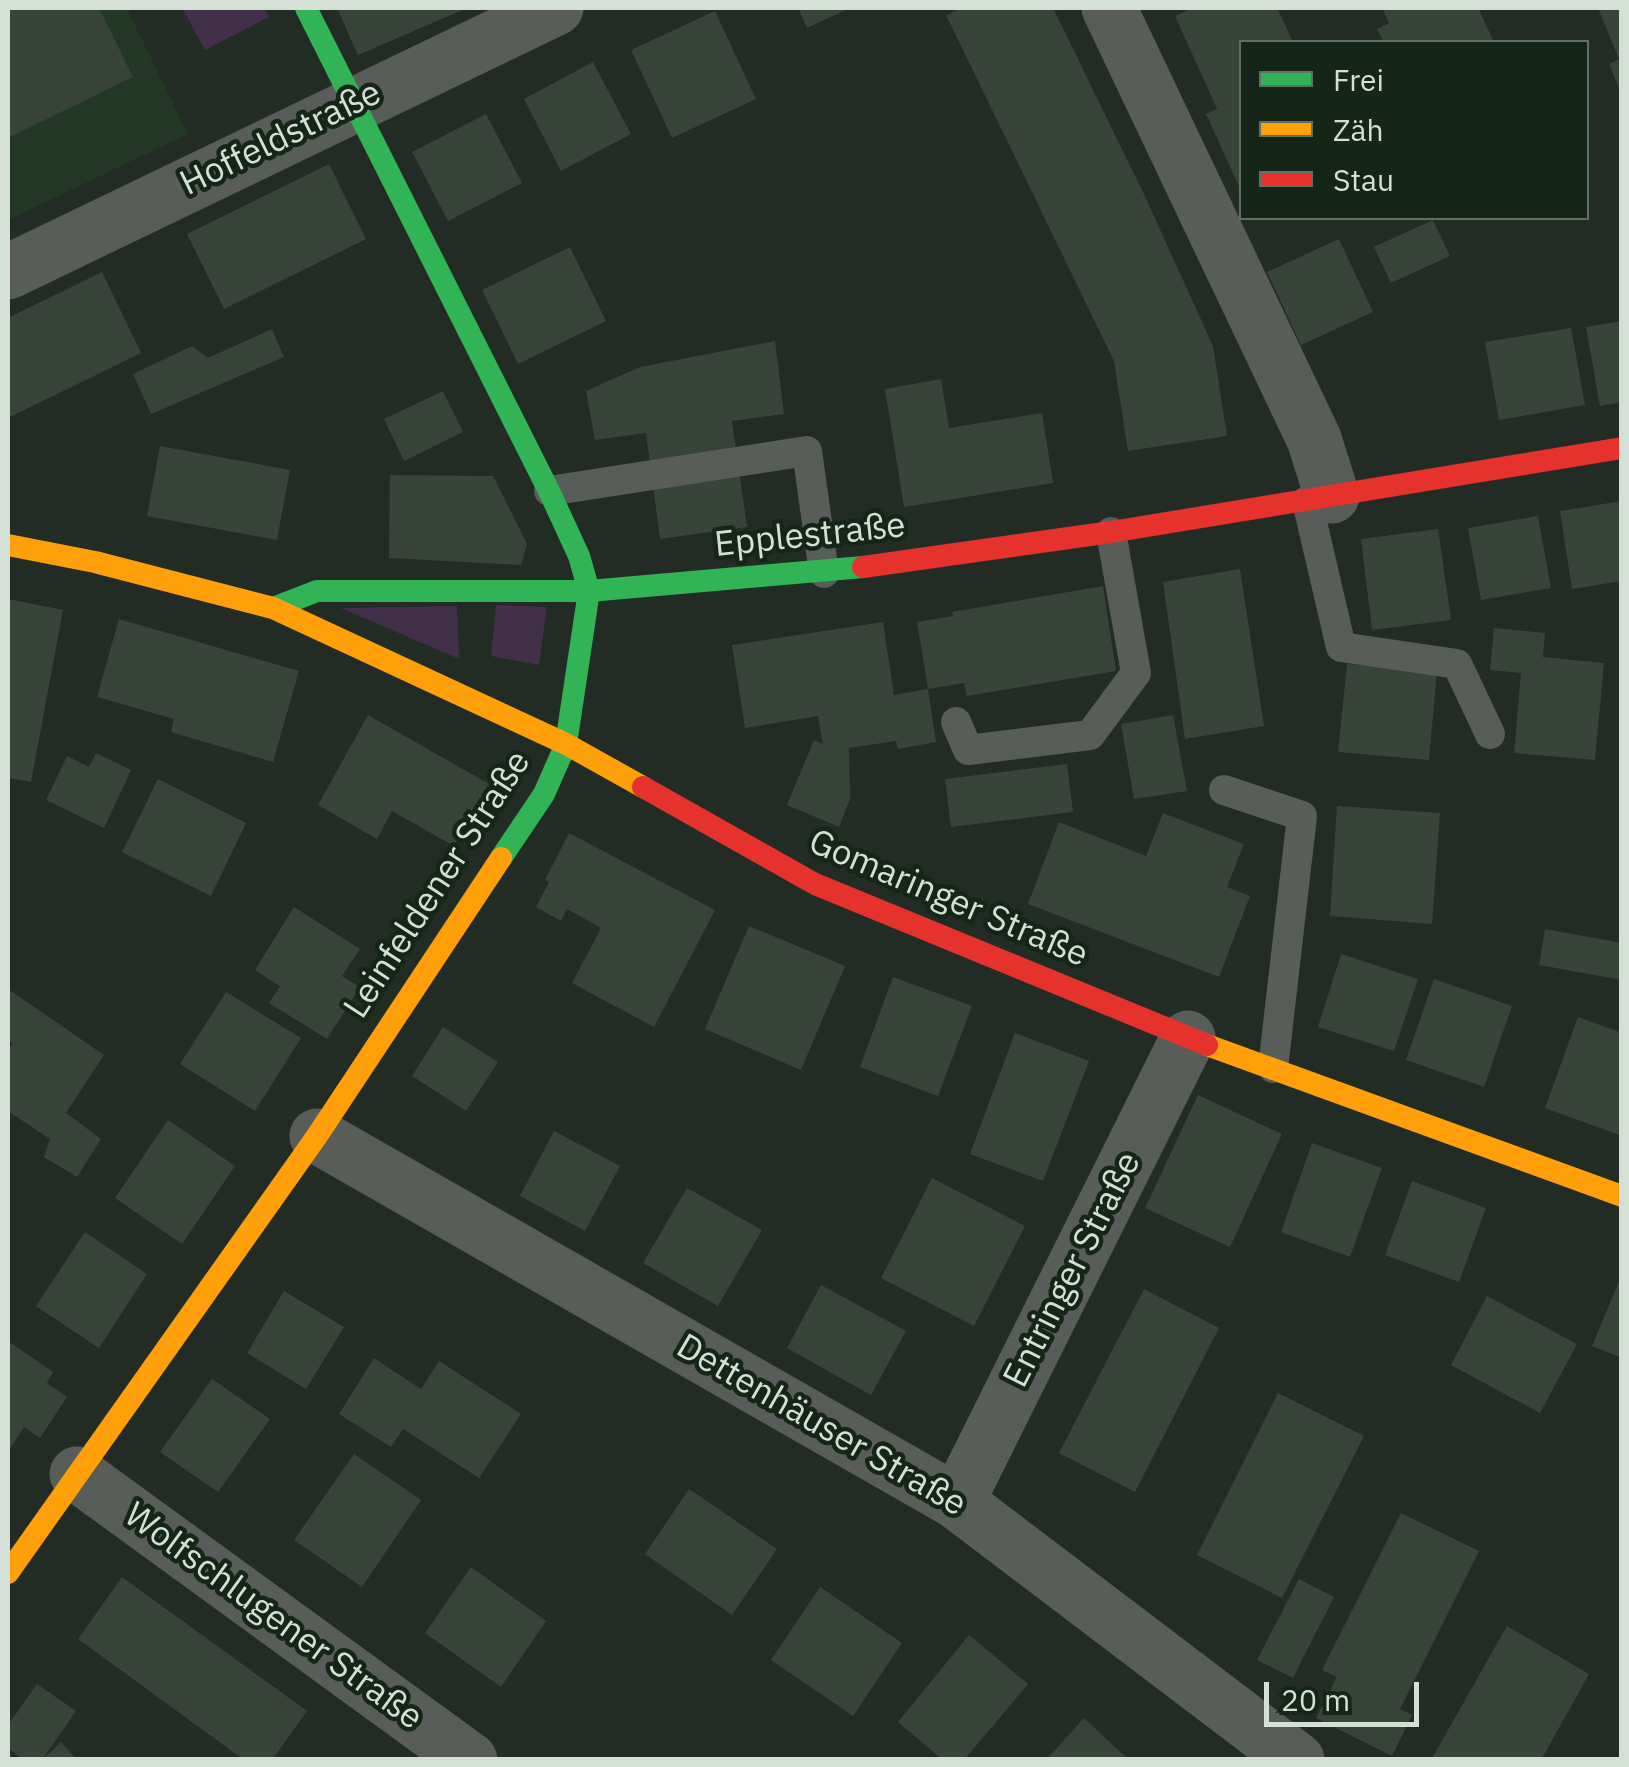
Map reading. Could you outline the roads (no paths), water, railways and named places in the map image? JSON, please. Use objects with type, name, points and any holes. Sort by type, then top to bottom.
[{"type":"street","name":"Leinfeldener Straße","points":[[8,1573],[317,1136],[544,794],[566,744],[589,591],[578,556],[306,8]]},
{"type":"street","name":"Hoffeldstraße","points":[[8,272],[556,8]]},
{"type":"street","points":[[1109,8],[1314,439],[1319,499]]},
{"type":"street","name":"Epplestraße","points":[[273,608],[317,591],[589,591],[824,573],[1111,532],[1622,448]]},
{"type":"street","points":[[8,545],[94,562],[273,608]]},
{"type":"street","name":"Gomaringer Straße","points":[[273,608],[566,744],[815,884],[1188,1038],[1622,1196]]},
{"type":"street","name":"Entringer Straße","points":[[957,1502],[1188,1038]]},
{"type":"street","name":"Dettenhäuser Straße","points":[[317,1136],[957,1502],[1296,1760]]},
{"type":"street","name":"Wolfschlugener Straße","points":[[77,1474],[470,1760]]},
{"type":"lane","points":[[549,491],[807,452],[824,573]]},
{"type":"lane","points":[[1319,499],[1342,647],[1457,664],[1490,734]]},
{"type":"lane","points":[[956,722],[968,750],[1090,735],[1136,673],[1111,532]]},
{"type":"lane","points":[[1224,790],[1302,816],[1273,1068]]}]
